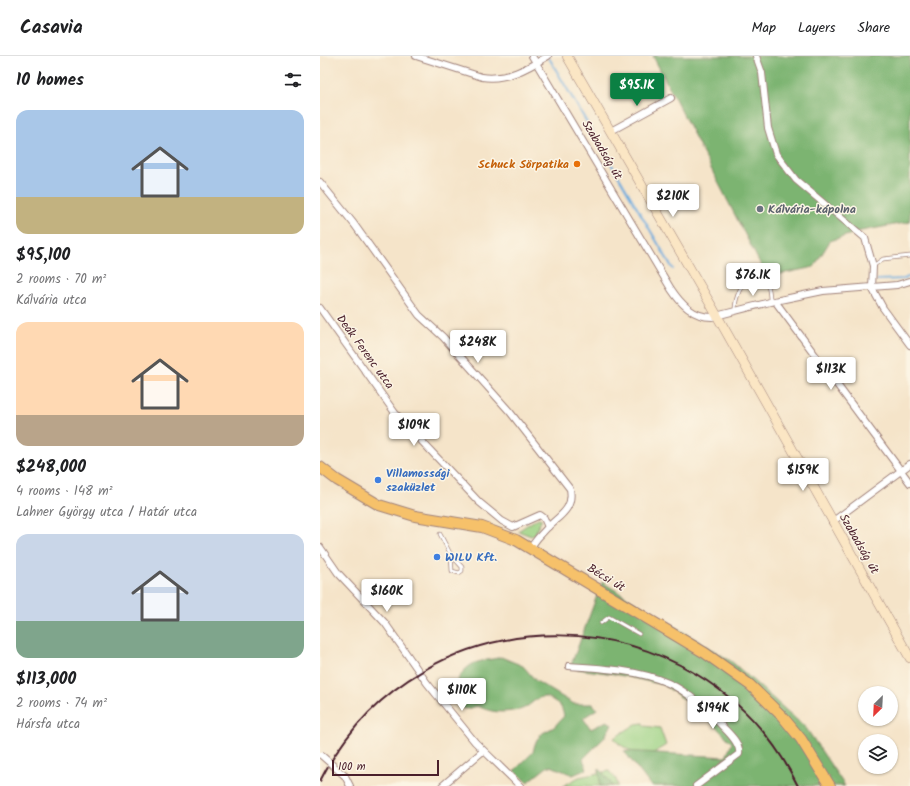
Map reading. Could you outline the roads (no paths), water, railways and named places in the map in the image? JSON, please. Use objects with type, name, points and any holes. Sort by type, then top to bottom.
[{"type":"main road","name":"Szabadság út","points":[[567,56],[910,658]]},
{"type":"main road","name":"Bécsi út","points":[[320,467],[337,480],[380,505],[415,516],[482,527],[500,533],[530,548],[705,653],[744,681],[782,716],[801,739],[830,786]]},
{"type":"street","points":[[416,56],[487,78],[504,76],[548,56]]},
{"type":"street","name":"Szabadság út","points":[[532,56],[539,61],[679,300],[684,306],[698,314],[708,317],[716,316]]},
{"type":"street","points":[[756,56],[762,73],[768,128],[781,162],[796,180],[865,238],[873,266],[872,288],[883,308],[910,345]]},
{"type":"street","points":[[611,131],[672,98]]},
{"type":"street","points":[[320,182],[354,224],[419,315],[443,337],[510,412],[570,489],[568,509],[548,527],[530,548]]},
{"type":"street","points":[[716,316],[773,301],[823,291],[872,288],[897,285],[910,281]]},
{"type":"street","points":[[773,301],[910,483]]},
{"type":"street","name":"Deák Ferenc utca","points":[[320,308],[395,413],[479,502],[509,526],[516,526],[540,515],[544,518],[548,527]]},
{"type":"street","points":[[832,522],[910,464]]},
{"type":"street","points":[[320,547],[338,573],[385,623],[427,684],[483,751],[520,786]]},
{"type":"street","points":[[569,666],[624,672],[669,683],[686,692],[712,716],[733,738],[740,751],[739,754],[696,786]]},
{"type":"street","points":[[442,786],[483,751]]},
{"type":"street","points":[[320,754],[345,776],[350,786]]},
{"type":"lane","points":[[873,266],[883,260],[910,256]]},
{"type":"lane","points":[[735,310],[736,300],[744,283],[752,276],[760,277],[767,282],[773,301]]},
{"type":"lane","points":[[440,534],[451,555],[462,567],[462,571],[459,573],[452,571],[451,555]]},
{"type":"lane","points":[[601,623],[609,617],[639,634]]},
{"type":"waterway","points":[[549,58],[673,269]]},
{"type":"waterway","points":[[877,280],[904,279],[910,276]]},
{"type":"railway","points":[[320,781],[365,716],[423,671],[490,644],[560,635],[630,646],[696,674],[754,721],[798,786]]},
{"type":"place","name":"Schuck Sörpatika","points":[[577,164]]},
{"type":"place","name":"Kálvária-kápolna","points":[[760,209]]},
{"type":"place","name":"Villamossági szaküzlet","points":[[378,480]]},
{"type":"place","name":"WILU Kft.","points":[[437,557]]}]
